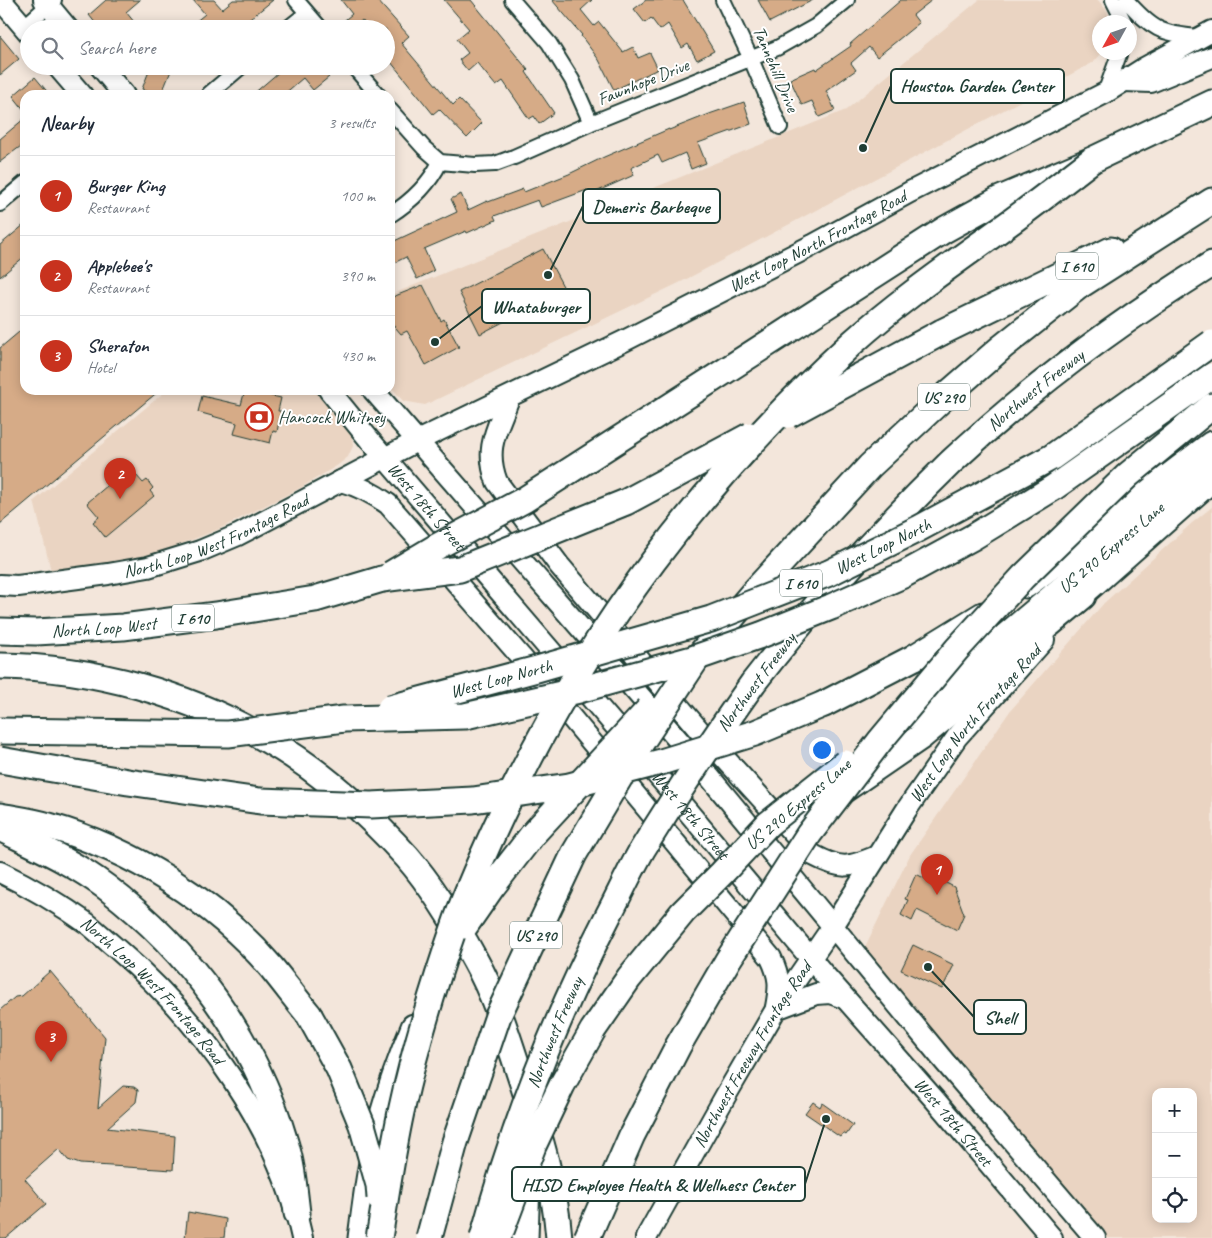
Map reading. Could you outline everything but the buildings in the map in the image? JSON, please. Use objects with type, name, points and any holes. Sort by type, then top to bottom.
[{"type":"highway","points":[[382,579],[438,546],[524,500],[944,230],[1000,199],[1092,160],[1212,103]]},
{"type":"highway","points":[[379,1238],[400,1113],[436,981],[458,915],[522,773],[587,657],[620,607],[696,505],[805,388],[854,341],[900,302],[1092,160]]},
{"type":"highway","name":"I 610","points":[[382,579],[460,569],[626,502],[942,332],[1212,201]]},
{"type":"highway","name":"US 290","points":[[429,1238],[455,1142],[498,1016],[574,854],[633,755],[697,658],[753,592],[870,466],[941,400],[1002,347],[1079,286],[1212,201]]},
{"type":"highway","name":"Northwest Freeway","points":[[484,1238],[496,1192],[541,1063],[587,957],[642,852],[710,743],[753,683],[835,583],[951,463],[1004,415],[1061,369],[1164,294],[1212,264]]},
{"type":"highway","name":"West Loop North","points":[[344,719],[528,672],[711,620],[829,573],[926,525],[1052,457],[1212,343]]},
{"type":"highway","points":[[344,719],[465,716],[579,690],[692,659],[761,635],[903,575],[973,537],[1053,488],[1212,376]]},
{"type":"highway","points":[[587,1238],[632,1135],[678,1046],[728,960],[808,834],[880,740],[957,649],[1023,577],[1128,476],[1212,406]]},
{"type":"highway","points":[[0,760],[128,782],[260,801],[371,805],[473,800],[560,787],[661,762],[755,732],[824,704],[913,658],[994,608],[1059,561],[1212,444]]},
{"type":"highway","name":"US 290 Express Lane","points":[[498,1238],[507,1210],[533,1146],[562,1085],[593,1030],[629,978],[683,912],[768,824],[826,776],[962,674],[1212,464]]},
{"type":"highway","name":"North Loop West","points":[[0,631],[36,632],[123,627],[207,616],[315,598],[382,579]]},
{"type":"highway","points":[[722,873],[922,736],[984,684],[1017,651],[1083,596]]},
{"type":"highway","points":[[361,1238],[368,1184],[381,1122],[400,1062],[423,1004],[453,943],[492,887],[533,834],[697,658]]},
{"type":"highway","points":[[0,666],[64,670],[150,689],[208,710],[270,741],[328,781],[370,818],[409,859],[445,908],[476,962],[496,1004],[544,1150],[558,1219],[559,1238]]},
{"type":"highway","name":"I 610","points":[[0,731],[228,734],[344,719]]},
{"type":"highway","points":[[0,816],[48,825],[99,843],[146,867],[186,891],[237,932],[270,966],[309,1015],[339,1069],[362,1125],[379,1185],[384,1238]]},
{"type":"highway","points":[[0,828],[68,862],[104,886],[139,914],[182,956],[219,1004],[246,1048],[271,1101],[293,1174],[297,1213]]},
{"type":"highway","points":[[514,1056],[522,1117],[527,1181],[525,1238]]},
{"type":"main road","points":[[1,0],[20,23]]},
{"type":"main road","points":[[49,2],[62,20]]},
{"type":"main road","name":"West Loop North Frontage Road","points":[[417,441],[663,322],[910,192],[1105,93],[1146,67],[1206,34]]},
{"type":"main road","points":[[1125,82],[1151,82],[1212,57]]},
{"type":"main road","points":[[65,75],[78,90]]},
{"type":"main road","points":[[107,75],[120,90]]},
{"type":"main road","name":"West 18th Street","points":[[333,395],[664,783],[810,959],[935,1100],[1046,1231]]},
{"type":"main road","name":"West 18th Street","points":[[377,395],[692,757],[959,1080],[1095,1238]]},
{"type":"main road","points":[[509,398],[490,449],[492,468],[497,482],[559,565],[699,730],[813,855],[826,862],[843,866],[856,865],[877,856]]},
{"type":"main road","name":"North Loop West Frontage Road","points":[[0,585],[18,586],[108,574],[148,567],[200,551],[238,535],[386,459],[417,441]]},
{"type":"main road","points":[[341,481],[359,486],[388,504],[521,657],[770,958],[778,972],[780,987],[776,1009]]},
{"type":"main road","name":"West Loop North Frontage Road","points":[[833,926],[877,856],[957,737],[1083,596],[1212,482]]},
{"type":"main road","name":"North Loop West Frontage Road","points":[[0,872],[29,886],[89,925],[134,964],[170,1000],[226,1068],[270,1145],[297,1213]]},
{"type":"main road","name":"Northwest Freeway Frontage Road","points":[[646,1238],[776,1009],[833,926]]},
{"type":"main road","points":[[776,1009],[816,994],[830,993],[844,998]]},
{"type":"main road","points":[[935,1100],[959,1080]]},
{"type":"main road","points":[[1046,1231],[1065,1203]]},
{"type":"main road","points":[[297,1213],[302,1238]]},
{"type":"street","points":[[296,0],[314,20]]},
{"type":"street","points":[[512,0],[549,43],[572,80],[591,123]]},
{"type":"street","name":"Tannehill Drive","points":[[723,0],[751,58],[780,127]]},
{"type":"street","name":"Fawnhope Drive","points":[[440,162],[476,165],[495,164],[514,157],[591,123],[778,48],[816,26],[847,0]]},
{"type":"street","points":[[1114,0],[1121,15]]},
{"type":"street","points":[[1126,0],[1145,21],[1162,31],[1178,36],[1206,34]]},
{"type":"street","points":[[34,20],[49,2]]},
{"type":"street","points":[[298,20],[307,12]]},
{"type":"street","points":[[1105,93],[1117,60]]},
{"type":"street","points":[[213,90],[231,75]]},
{"type":"street","points":[[361,75],[374,90]]},
{"type":"street","points":[[395,116],[424,148],[440,162],[432,178],[419,193],[395,212]]},
{"type":"street","points":[[0,204],[20,187]]},
{"type":"shaded area","points":[[979,0],[1098,0],[1108,12],[1108,15],[1092,15],[1092,60],[1096,60],[1094,62],[681,282],[425,405],[403,401],[395,392],[395,293],[846,110]]},
{"type":"shaded area","points":[[161,395],[325,395],[351,430],[353,446],[348,457],[300,488],[219,529],[171,548],[115,563],[52,575],[34,501]]},
{"type":"shaded area","points":[[1212,507],[1212,1238],[1101,1238],[861,955],[910,855],[1010,711],[1104,603]]},
{"type":"place","name":"Houston Garden Center","points":[[863,148]]},
{"type":"place","name":"Demeris Barbeque","points":[[548,275]]},
{"type":"place","name":"Whataburger","points":[[435,342]]},
{"type":"place","name":"Hancock Whitney","points":[[259,417]]},
{"type":"place","name":"Applebee's","points":[[120,499]]},
{"type":"place","name":"Burger King","points":[[937,895]]},
{"type":"place","name":"Shell","points":[[928,967]]},
{"type":"place","name":"Sheraton","points":[[51,1062]]},
{"type":"place","name":"HISD Employee Health & Wellness Center","points":[[826,1119]]}]
